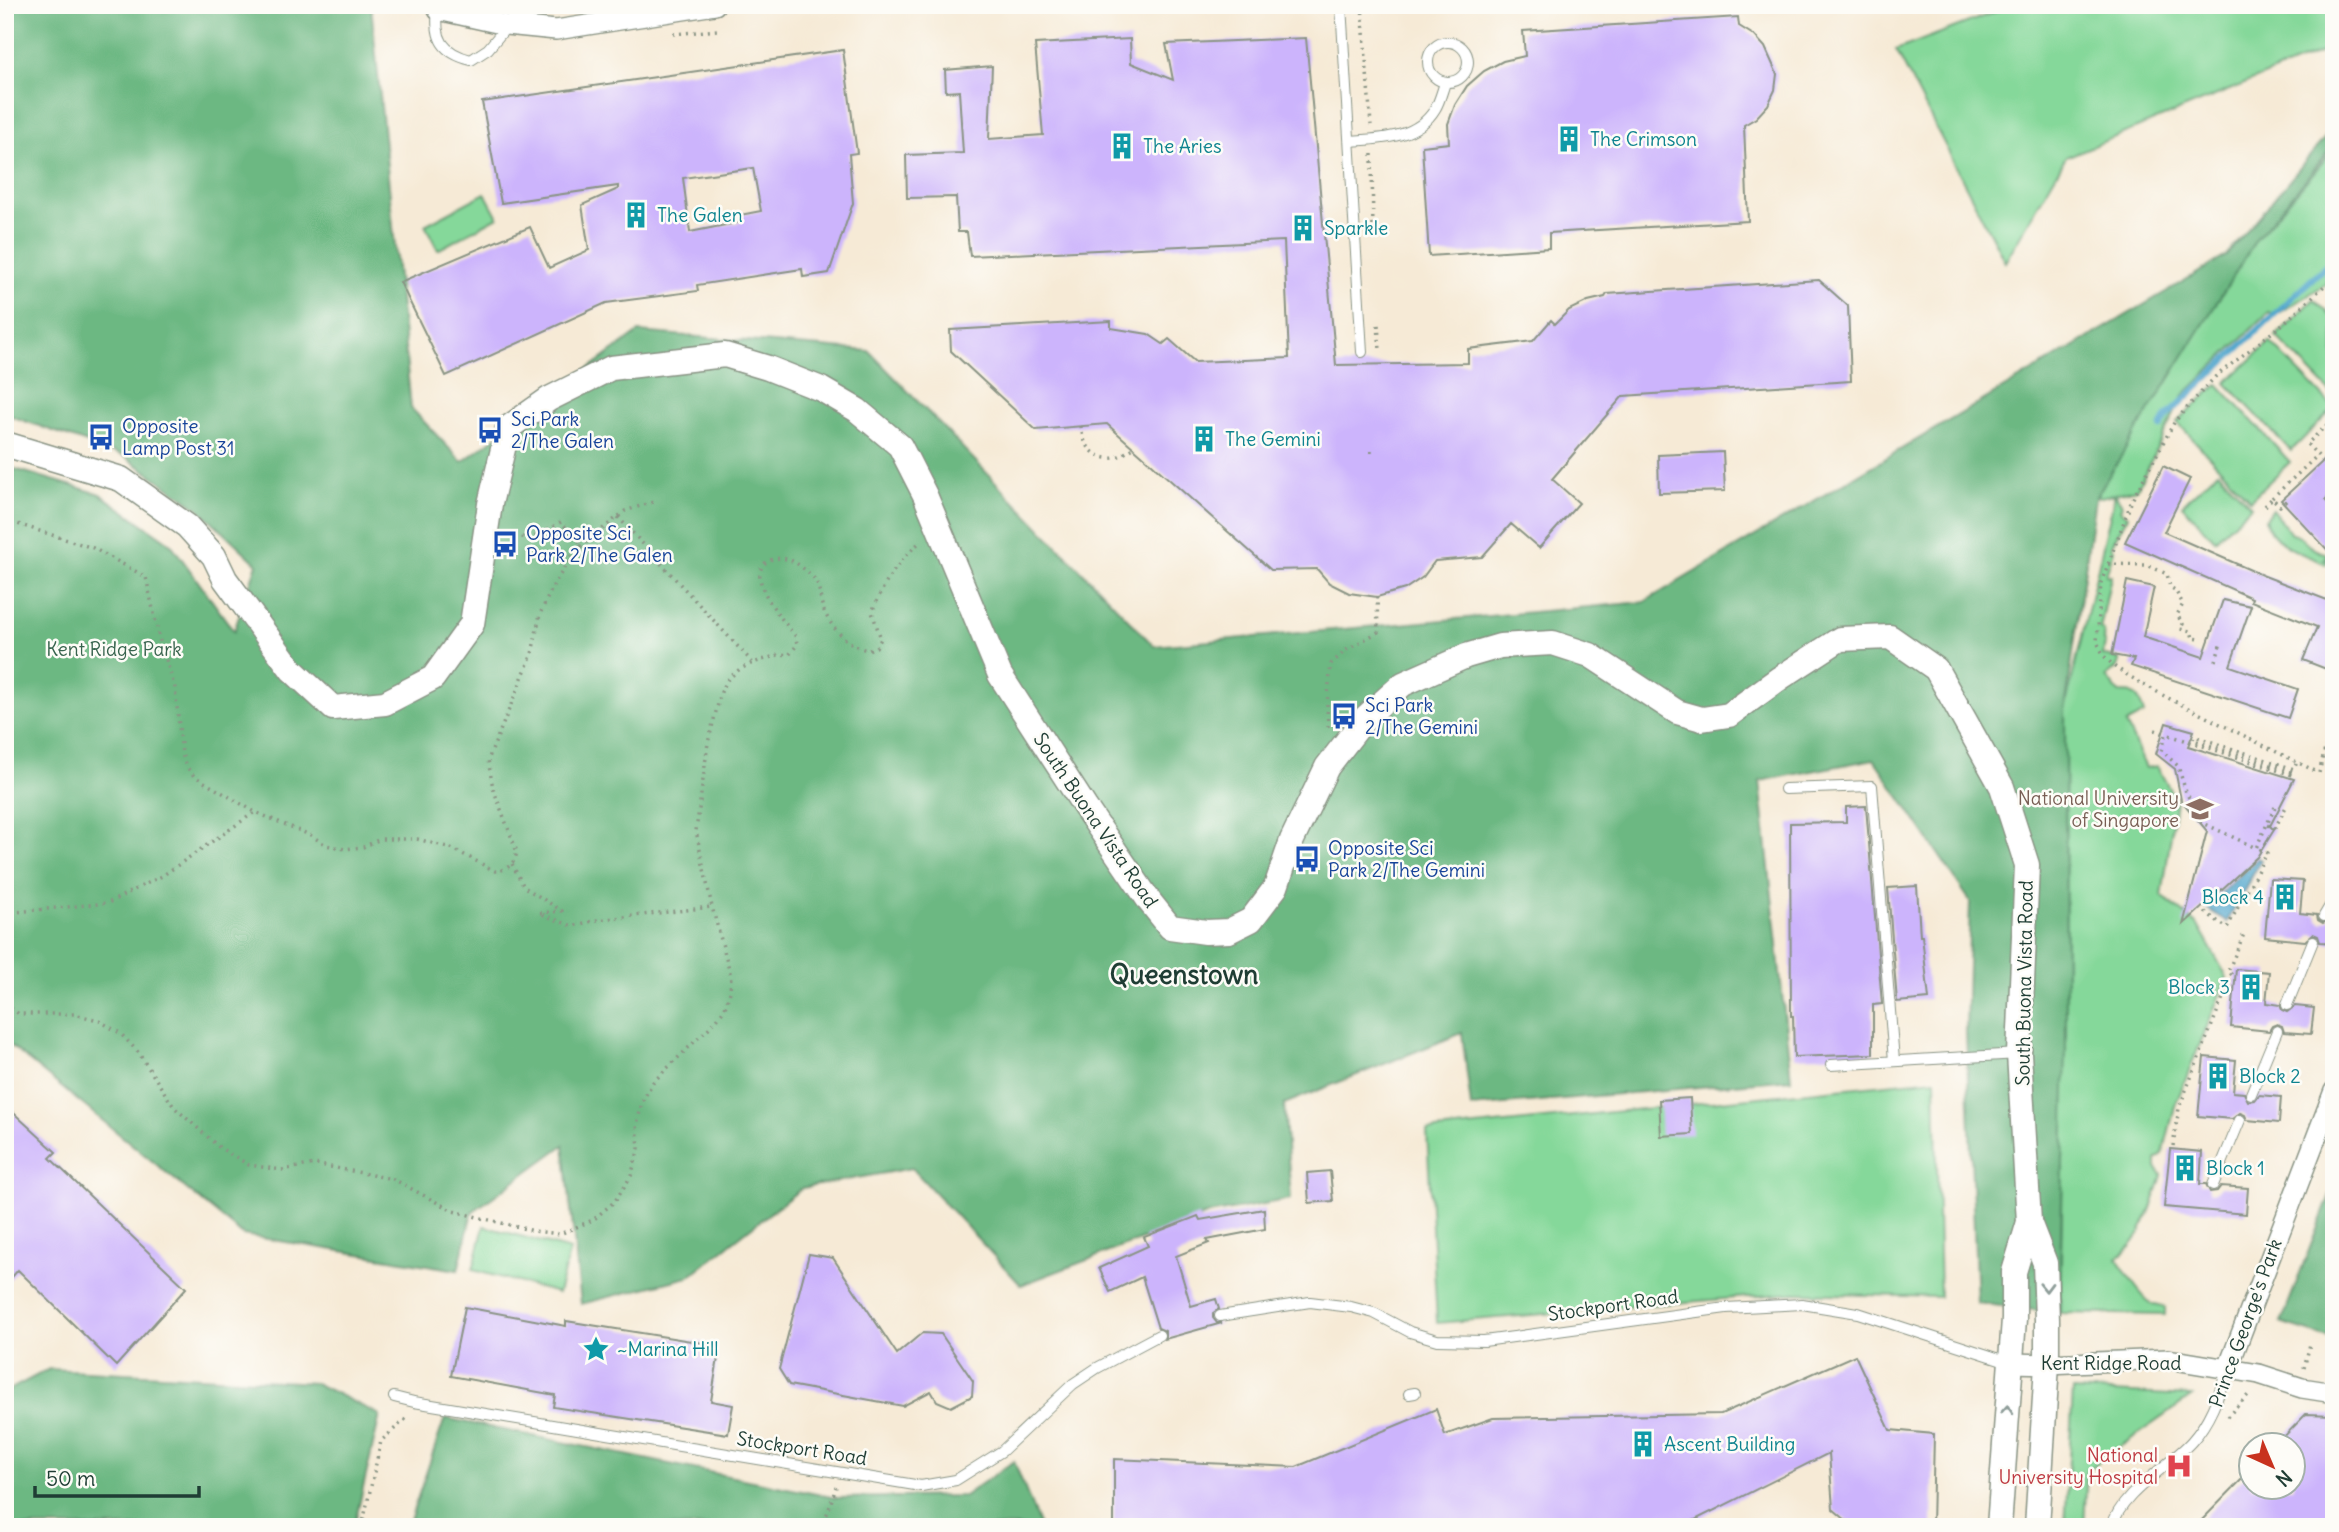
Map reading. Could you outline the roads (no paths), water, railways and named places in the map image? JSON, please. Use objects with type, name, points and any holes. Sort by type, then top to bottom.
[{"type":"street","points":[[438,10],[509,25],[556,30],[672,9],[715,5]]},
{"type":"street","name":"South Buona Vista Road","points":[[5,444],[121,479],[187,526],[214,556],[225,579],[292,670],[333,708],[385,703],[433,678],[472,624],[490,504],[508,428],[549,398],[611,368],[725,355],[768,368],[821,389],[857,410],[900,446],[925,495],[1000,675],[1085,807],[1170,928],[1206,932],[1230,931],[1251,920],[1276,887],[1292,840],[1327,767],[1366,717],[1403,684],[1466,656],[1500,646],[1553,643],[1590,655],[1677,712],[1702,719],[1729,715],[1840,639],[1890,637],[1936,669],[2002,787],[2027,865],[2019,1054],[2029,1222],[2045,1263],[2047,1364],[2037,1527]]},
{"type":"street","name":"Prince George's Park","points":[[2228,1368],[2334,1091]]},
{"type":"street","name":"South Buona Vista Road","points":[[1999,1527],[2014,1319],[2014,1272],[2029,1222]]},
{"type":"street","name":"Kent Ridge Road","points":[[2010,1363],[2168,1359],[2259,1374],[2302,1388],[2334,1393]]},
{"type":"lane","points":[[1341,5],[1362,352]]},
{"type":"lane","points":[[438,10],[436,25],[442,45],[456,56],[471,60],[488,49],[509,25]]},
{"type":"lane","points":[[1447,41],[1464,48],[1469,58],[1464,76],[1455,82],[1445,83],[1436,79],[1429,71],[1427,62],[1430,52],[1447,41]]},
{"type":"lane","points":[[1350,141],[1397,138],[1428,118],[1436,108],[1445,83]]},
{"type":"lane","points":[[1785,789],[1872,786],[1894,1061]]},
{"type":"lane","points":[[2324,916],[2334,899]]},
{"type":"lane","points":[[2287,1006],[2313,941]]},
{"type":"lane","points":[[2251,1094],[2277,1031]]},
{"type":"lane","points":[[1830,1065],[2019,1054]]},
{"type":"lane","points":[[2213,1185],[2240,1120]]},
{"type":"lane","name":"Stockport Road","points":[[1220,1316],[1310,1302],[1374,1313],[1410,1332],[1437,1340],[1484,1341],[1726,1308],[1802,1304],[1858,1312],[2010,1363]]},
{"type":"lane","name":"Stockport Road","points":[[394,1396],[414,1402],[921,1486],[956,1480],[1002,1451],[1073,1384],[1097,1368],[1160,1335]]},
{"type":"lane","name":"Prince George's Park","points":[[2112,1527],[2115,1514],[2157,1470],[2192,1442],[2211,1414],[2228,1368]]},
{"type":"water","points":[[2258,858],[2261,860],[2227,922],[2206,907]]},
{"type":"waterway","points":[[2161,427],[2167,416],[2334,258]]},
{"type":"place","name":"The Crimson","points":[[1569,139]]},
{"type":"place","name":"The Aries","points":[[1122,146]]},
{"type":"place","name":"The Galen","points":[[636,215]]},
{"type":"place","name":"Sparkle","points":[[1303,228]]},
{"type":"place","name":"Sci Park 2/The Galen","points":[[490,430]]},
{"type":"place","name":"Opposite Lamp Post 31","points":[[101,437]]},
{"type":"place","name":"The Gemini","points":[[1204,439]]},
{"type":"place","name":"Opposite Sci Park 2/The Galen","points":[[505,544]]},
{"type":"place","name":"Sci Park 2/The Gemini","points":[[1344,716]]},
{"type":"place","name":"National University of Singapore","points":[[2200,809]]},
{"type":"place","name":"Opposite Sci Park 2/The Gemini","points":[[1307,859]]},
{"type":"place","name":"Block 4","points":[[2285,897]]},
{"type":"place","name":"Block 3","points":[[2251,987]]},
{"type":"place","name":"Block 2","points":[[2218,1076]]},
{"type":"place","name":"Block 1","points":[[2185,1168]]},
{"type":"place","name":"~Marina Hill","points":[[596,1349]]},
{"type":"place","name":"Ascent Building","points":[[1643,1444]]},
{"type":"place","name":"National University Hospital","points":[[2179,1466]]},
{"type":"district","name":"Queenstown","points":[[1184,975]]},
{"type":"park label","name":"Kent Ridge Park","points":[[114,649]]}]
